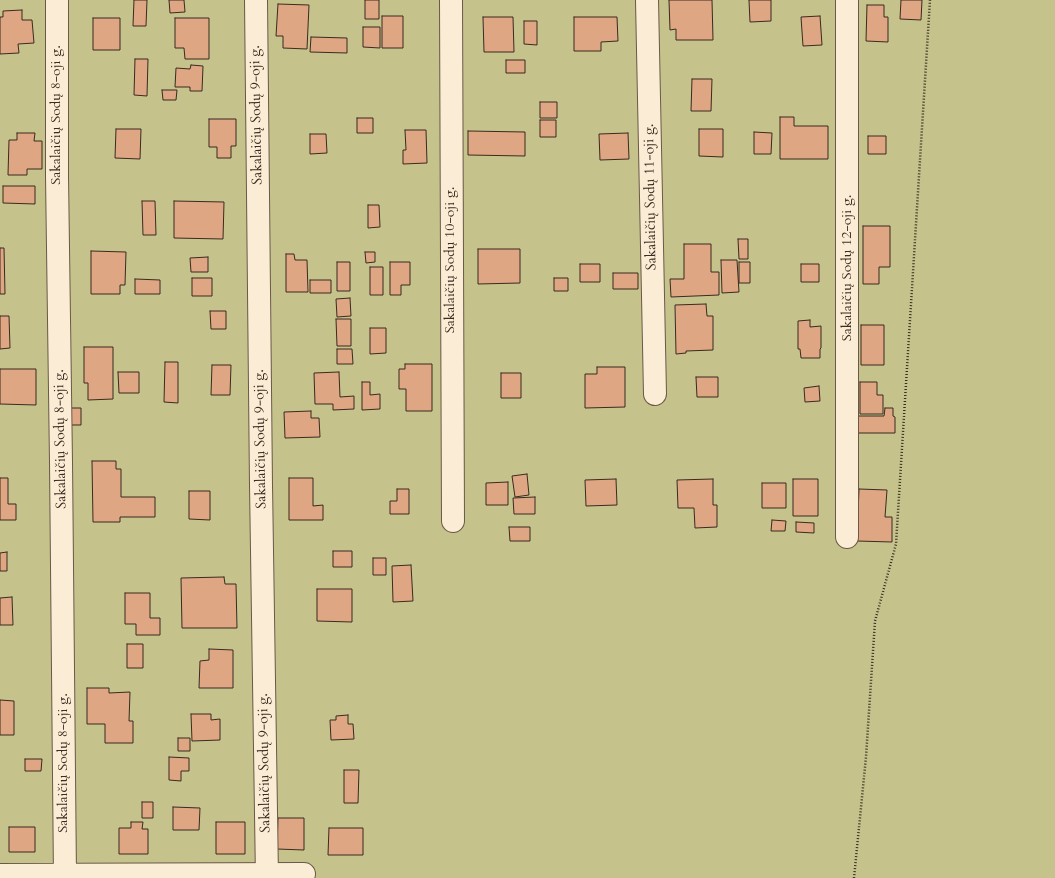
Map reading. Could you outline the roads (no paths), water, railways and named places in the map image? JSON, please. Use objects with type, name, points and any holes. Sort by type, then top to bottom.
[{"type":"street","name":"Sakalaičių Sodų 8-oji g.","points":[[57,0],[56,176],[61,470],[65,877]]},
{"type":"street","name":"Sakalaičių Sodų 9-oji g.","points":[[256,0],[261,501],[267,877]]},
{"type":"street","name":"Sakalaičių Sodų 10-oji g.","points":[[451,0],[453,521]]},
{"type":"street","name":"Sakalaičių Sodų 11-oji g.","points":[[647,0],[655,394]]},
{"type":"street","name":"Sakalaičių Sodų 12-oji g.","points":[[847,0],[847,537]]},
{"type":"street","points":[[0,875],[65,877],[267,877],[304,874]]}]
